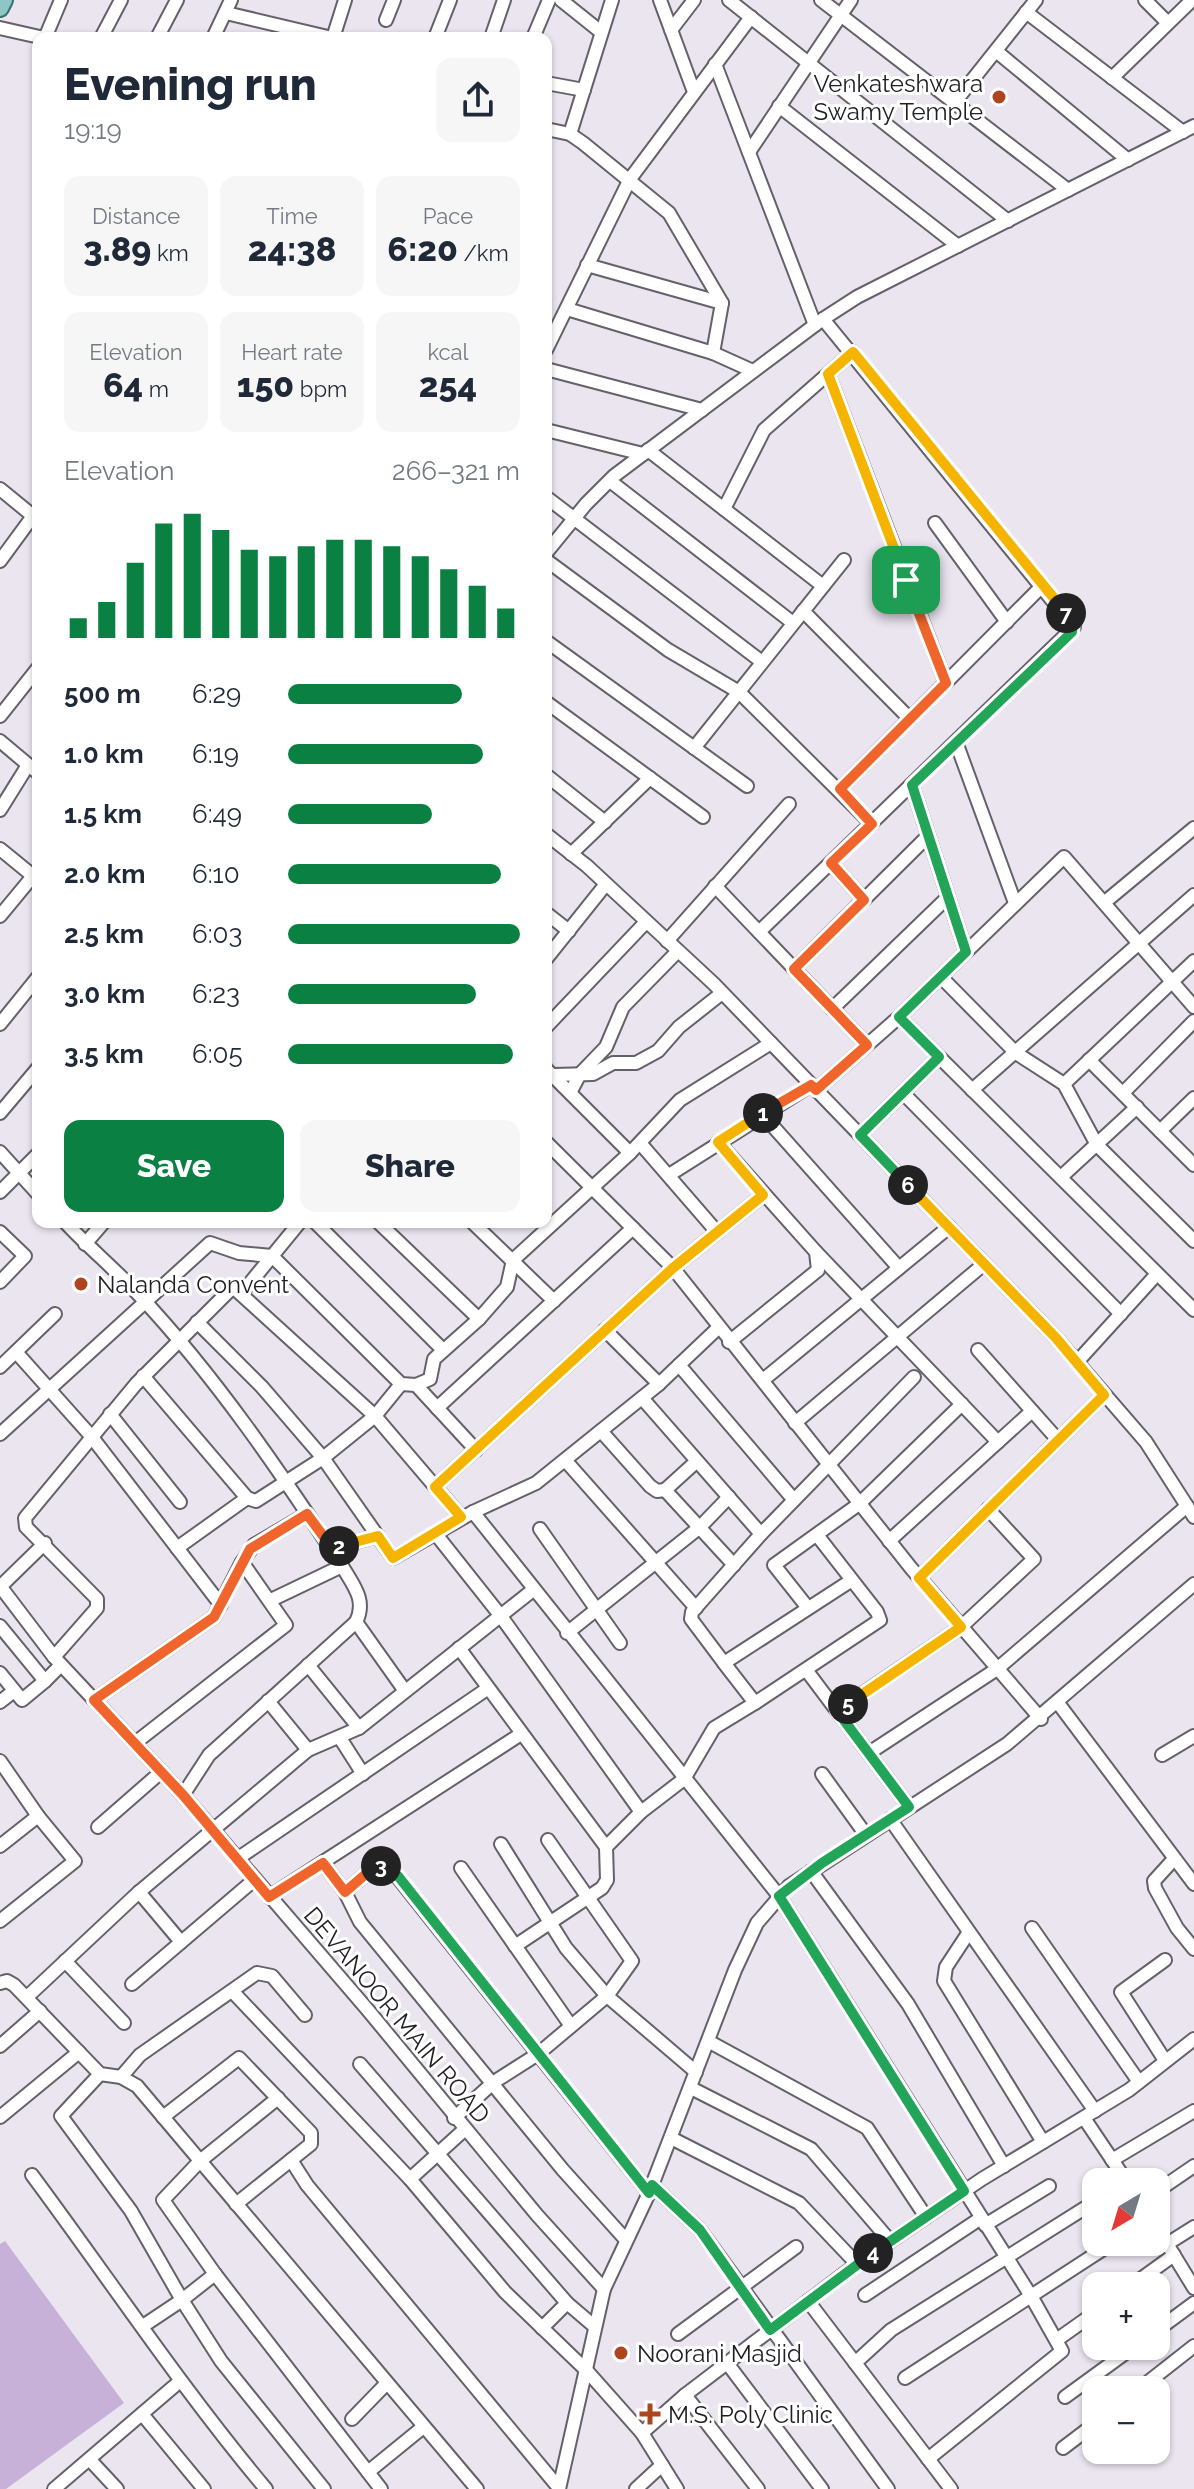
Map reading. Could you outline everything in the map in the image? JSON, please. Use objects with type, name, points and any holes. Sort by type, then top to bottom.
[{"type":"main road","points":[[0,8],[4,0]]},
{"type":"street","points":[[47,32],[61,0]]},
{"type":"street","points":[[104,32],[121,0]]},
{"type":"street","points":[[160,32],[177,0]]},
{"type":"street","points":[[216,32],[231,0]]},
{"type":"street","points":[[335,32],[345,0]]},
{"type":"street","points":[[386,20],[394,0]]},
{"type":"street","points":[[437,32],[450,0]]},
{"type":"street","points":[[493,32],[504,0]]},
{"type":"street","points":[[536,32],[549,0]]},
{"type":"street","points":[[561,0],[601,32]]},
{"type":"street","points":[[570,134],[612,0]]},
{"type":"street","points":[[660,0],[694,92]]},
{"type":"street","points":[[671,30],[694,0]]},
{"type":"street","points":[[729,0],[1008,221]]},
{"type":"street","points":[[821,0],[1068,190]]},
{"type":"street","points":[[749,152],[851,0]]},
{"type":"street","points":[[954,103],[1036,0]]},
{"type":"street","points":[[1145,0],[1168,23]]},
{"type":"street","points":[[1112,78],[1192,0]]},
{"type":"street","points":[[552,546],[610,481],[819,322],[958,246],[1188,129],[1112,78],[1026,12]]},
{"type":"street","points":[[226,13],[307,32]]},
{"type":"street","points":[[552,338],[630,179],[751,17]]},
{"type":"street","points":[[0,28],[32,35]]},
{"type":"street","points":[[996,51],[1128,160]]},
{"type":"street","points":[[715,64],[819,322],[853,352],[1073,622],[1072,632],[759,932]]},
{"type":"street","points":[[552,84],[584,90]]},
{"type":"street","points":[[779,106],[958,246]]},
{"type":"street","points":[[552,130],[570,134],[669,213],[722,303],[713,353]]},
{"type":"street","points":[[587,265],[722,303]]},
{"type":"street","points":[[567,309],[713,353],[753,371]]},
{"type":"street","points":[[724,509],[764,430],[853,352]]},
{"type":"street","points":[[552,371],[702,410]]},
{"type":"street","points":[[828,374],[946,683]]},
{"type":"street","points":[[552,431],[646,452],[823,586]]},
{"type":"street","points":[[610,481],[793,623]]},
{"type":"street","points":[[0,489],[32,515]]},
{"type":"street","points":[[552,502],[762,662]]},
{"type":"street","points":[[0,561],[32,523]]},
{"type":"street","points":[[935,523],[1007,622]]},
{"type":"street","points":[[694,748],[844,560]]},
{"type":"street","points":[[552,564],[668,650],[739,692],[872,824]]},
{"type":"street","points":[[840,789],[1043,585]]},
{"type":"street","points":[[803,611],[910,719]]},
{"type":"street","points":[[552,645],[747,786]]},
{"type":"street","points":[[0,716],[32,676]]},
{"type":"street","points":[[26,683],[32,688]]},
{"type":"street","points":[[552,706],[703,817]]},
{"type":"street","points":[[0,741],[32,768]]},
{"type":"street","points":[[956,742],[1015,903]]},
{"type":"street","points":[[0,810],[32,770]]},
{"type":"street","points":[[571,854],[650,778]]},
{"type":"street","points":[[552,780],[605,822]]},
{"type":"street","points":[[912,785],[966,952]]},
{"type":"street","points":[[667,941],[789,804]]},
{"type":"street","points":[[1105,902],[1191,835]]},
{"type":"street","points":[[794,969],[928,836]]},
{"type":"street","points":[[552,839],[606,884],[722,993],[1077,1362],[1146,1442],[1190,1512],[997,1669],[869,1753]]},
{"type":"street","points":[[0,849],[32,872]]},
{"type":"street","points":[[669,1175],[762,1114],[814,1087],[867,1045],[1064,857],[1194,1007]]},
{"type":"street","points":[[831,863],[864,900]]},
{"type":"street","points":[[0,916],[32,880]]},
{"type":"street","points":[[552,952],[606,884]]},
{"type":"street","points":[[715,886],[867,1045]]},
{"type":"street","points":[[972,1090],[1194,895]]},
{"type":"street","points":[[832,1009],[948,897]]},
{"type":"street","points":[[552,918],[569,931]]},
{"type":"street","points":[[552,1021],[646,922]]},
{"type":"street","points":[[571,1091],[580,1074],[606,1047],[623,1007],[678,951]]},
{"type":"street","points":[[1064,1084],[1194,961]]},
{"type":"street","points":[[941,977],[1016,1053],[1064,1084],[1097,1145],[1194,1241]]},
{"type":"street","points":[[0,1024],[32,984]]},
{"type":"street","points":[[552,1072],[593,1074],[613,1063],[636,1063],[658,1051],[679,1027],[722,993]]},
{"type":"street","points":[[899,1017],[1156,1275],[1194,1309]]},
{"type":"street","points":[[1123,1093],[1194,1021]]},
{"type":"street","points":[[552,1221],[630,1153],[680,1100],[771,1043]]},
{"type":"street","points":[[606,1047],[613,1063]]},
{"type":"street","points":[[860,1135],[939,1057]]},
{"type":"street","points":[[1089,1060],[1194,1165]]},
{"type":"street","points":[[552,1074],[630,1153]]},
{"type":"street","points":[[0,1113],[32,1075]]},
{"type":"street","points":[[903,1093],[1121,1314]]},
{"type":"street","points":[[1160,1131],[1194,1098]]},
{"type":"street","points":[[1061,1177],[1137,1107]]},
{"type":"street","points":[[762,1114],[899,1268]]},
{"type":"street","points":[[718,1142],[816,1252],[998,1442]]},
{"type":"street","points":[[640,1143],[717,1232]]},
{"type":"street","points":[[552,1148],[673,1268],[919,1578],[1041,1719]]},
{"type":"street","points":[[0,1152],[32,1188]]},
{"type":"street","points":[[0,1192],[32,1161]]},
{"type":"street","points":[[435,1487],[673,1268],[763,1195]]},
{"type":"street","points":[[763,1380],[949,1227]]},
{"type":"street","points":[[70,1228],[178,1339],[332,1548],[361,1599],[362,1609],[356,1622],[209,1755],[183,1795]]},
{"type":"street","points":[[85,1244],[99,1228]]},
{"type":"street","points":[[241,1294],[295,1228]]},
{"type":"street","points":[[321,1228],[443,1350]]},
{"type":"street","points":[[384,1228],[479,1319]]},
{"type":"street","points":[[478,1228],[554,1301]]},
{"type":"street","points":[[0,1434],[147,1304],[210,1243],[239,1253],[272,1256],[401,1384],[416,1385],[430,1379],[434,1359],[479,1319],[507,1287],[513,1260],[544,1228]]},
{"type":"street","points":[[437,1408],[633,1228]]},
{"type":"street","points":[[0,1232],[25,1256],[0,1282]]},
{"type":"street","points":[[729,1342],[818,1270],[816,1252]]},
{"type":"street","points":[[795,1423],[984,1264]]},
{"type":"street","points":[[1077,1362],[1156,1275]]},
{"type":"street","points":[[0,1673],[22,1700],[45,1681],[97,1608],[97,1599],[26,1527],[25,1518],[143,1376],[233,1287],[375,1416],[435,1487],[467,1514],[533,1590],[779,1896],[1058,2339],[1062,2351],[1056,2359],[928,2459]]},
{"type":"street","points":[[0,1367],[55,1314]]},
{"type":"street","points":[[197,1322],[262,1387],[323,1458],[393,1558],[467,1514],[536,1483],[659,1384],[718,1328]]},
{"type":"street","points":[[605,1330],[659,1384]]},
{"type":"street","points":[[978,1350],[1058,1440]]},
{"type":"street","points":[[16,1352],[91,1436],[221,1605]]},
{"type":"street","points":[[679,1365],[794,1500]]},
{"type":"street","points":[[143,1376],[247,1498],[256,1501],[323,1458],[375,1416],[401,1384]]},
{"type":"street","points":[[755,1703],[691,1619],[696,1608],[761,1534],[914,1377]]},
{"type":"street","points":[[416,1385],[476,1450]]},
{"type":"street","points":[[919,1578],[1104,1395]]},
{"type":"street","points":[[642,1398],[761,1534]]},
{"type":"street","points":[[808,1608],[774,1565],[859,1504],[962,1404]]},
{"type":"street","points":[[889,1541],[1032,1411]]},
{"type":"street","points":[[110,1414],[180,1502]]},
{"type":"street","points":[[601,1431],[657,1491],[665,1490],[697,1461]]},
{"type":"street","points":[[565,1460],[696,1608]]},
{"type":"street","points":[[665,1490],[734,1565]]},
{"type":"street","points":[[567,1633],[700,1527],[729,1497]]},
{"type":"street","points":[[177,1548],[247,1498]]},
{"type":"street","points":[[837,1711],[961,1627],[1034,1559],[988,1509]]},
{"type":"street","points":[[94,1700],[214,1617],[254,1545],[307,1514]]},
{"type":"street","points":[[540,1529],[620,1643]]},
{"type":"street","points":[[435,1533],[500,1615],[641,1812]]},
{"type":"street","points":[[606,1847],[641,1812],[684,1779],[714,1728],[807,1671],[880,1620],[817,1535]]},
{"type":"street","points":[[332,1548],[378,1536]]},
{"type":"street","points":[[0,1586],[45,1543]]},
{"type":"street","points":[[135,1743],[286,1625],[242,1562]]},
{"type":"street","points":[[271,1600],[342,1566]]},
{"type":"street","points":[[724,1663],[852,1580]]},
{"type":"street","points":[[559,2488],[604,2289],[650,2189],[757,1923],[779,1896],[811,1871],[1041,1719],[1194,1584]]},
{"type":"street","name":"DEVANOOR MAIN ROAD","points":[[0,1586],[58,1661],[183,1795],[367,2009],[464,2130],[604,2289]]},
{"type":"street","points":[[27,1997],[139,1892],[308,1750],[359,1728],[533,1590]]},
{"type":"street","points":[[356,1622],[405,1691]]},
{"type":"street","points":[[0,1626],[45,1681]]},
{"type":"street","points":[[459,1648],[606,1847],[605,1885],[515,1946]]},
{"type":"street","points":[[308,1665],[359,1728]]},
{"type":"street","points":[[807,1671],[909,1807]]},
{"type":"street","points":[[237,1859],[487,1689]]},
{"type":"street","points":[[0,1702],[14,1691]]},
{"type":"street","points":[[268,1701],[308,1750]]},
{"type":"street","points":[[1058,1703],[1194,1884]]},
{"type":"street","points":[[269,1897],[521,1734]]},
{"type":"street","points":[[1162,1755],[1194,1736]]},
{"type":"street","points":[[340,1738],[363,1774]]},
{"type":"street","points":[[0,1761],[38,1816],[75,1861],[0,1921]]},
{"type":"street","points":[[98,1827],[161,1772]]},
{"type":"street","points":[[822,1774],[866,1835]]},
{"type":"street","points":[[0,1846],[38,1816]]},
{"type":"street","points":[[890,1819],[1089,2114],[1117,2168]]},
{"type":"street","points":[[454,2118],[494,2082],[538,2054],[607,1996],[632,1961],[548,1840]]},
{"type":"street","points":[[501,1844],[549,1925],[607,1996],[696,2072]]},
{"type":"street","points":[[1174,1859],[1154,1881],[1155,1888],[1177,1928],[1194,1949]]},
{"type":"street","points":[[323,1863],[345,1892],[360,1922],[563,2170],[626,2240]]},
{"type":"street","points":[[345,1892],[375,1866],[392,1870],[650,2189],[700,2230],[888,2489]]},
{"type":"street","points":[[461,1868],[571,2026]]},
{"type":"street","points":[[811,1871],[908,2004],[1004,2166]]},
{"type":"street","points":[[132,1984],[254,1880]]},
{"type":"street","points":[[139,1892],[181,1942]]},
{"type":"street","points":[[1032,1928],[1139,2082]]},
{"type":"street","points":[[969,1932],[946,1967],[944,1981],[1043,2142]]},
{"type":"street","points":[[1164,2059],[1121,1992],[1165,1960]]},
{"type":"street","points":[[65,1961],[124,2023]]},
{"type":"street","points":[[121,2077],[140,2055],[257,1973],[265,1972],[305,2015]]},
{"type":"street","points":[[0,1983],[7,1981],[27,1997],[100,2074],[121,2077],[137,2086],[422,2428],[477,2489]]},
{"type":"street","points":[[232,1991],[410,2179],[505,2292],[587,2371],[642,2433],[677,2489]]},
{"type":"street","points":[[0,2046],[40,2011]]},
{"type":"street","points":[[642,2433],[685,2395],[857,2264],[964,2191],[1139,2082],[1164,2059],[1194,2039]]},
{"type":"street","points":[[708,2041],[867,2128],[926,2217]]},
{"type":"street","points":[[0,2117],[79,2052]]},
{"type":"street","points":[[163,2117],[239,2058],[278,2098],[313,2140],[236,2204]]},
{"type":"street","points":[[360,2064],[567,2303],[594,2326]]},
{"type":"street","points":[[100,2074],[61,2116],[131,2211],[221,2361],[324,2489]]},
{"type":"street","points":[[691,2088],[811,2149],[890,2241]]},
{"type":"street","points":[[278,2098],[200,2161],[163,2200],[215,2274],[381,2489]]},
{"type":"street","points":[[1112,2160],[1194,2111]]},
{"type":"street","points":[[410,2179],[464,2130]]},
{"type":"street","points":[[671,2138],[799,2203],[857,2264]]},
{"type":"street","points":[[291,2160],[307,2185],[559,2488]]},
{"type":"street","points":[[1170,2182],[1194,2166]]},
{"type":"street","points":[[32,2175],[143,2326],[179,2382],[266,2489]]},
{"type":"street","points":[[865,2295],[983,2222],[1049,2186]]},
{"type":"street","points":[[855,2363],[891,2330],[1082,2210]]},
{"type":"street","points":[[1170,2242],[1194,2227]]},
{"type":"street","points":[[678,2334],[796,2247]]},
{"type":"street","points":[[1170,2249],[1194,2288]]},
{"type":"street","points":[[1150,2272],[1174,2255]]},
{"type":"street","points":[[905,2378],[1092,2256]]},
{"type":"street","points":[[143,2326],[215,2274]]},
{"type":"street","points":[[808,2301],[951,2489]]},
{"type":"street","points":[[542,2328],[567,2303]]},
{"type":"street","points":[[1170,2321],[1194,2303]]},
{"type":"street","points":[[1058,2339],[1082,2322]]},
{"type":"street","points":[[1156,2376],[1194,2346]]},
{"type":"street","points":[[1065,2397],[1116,2360]]},
{"type":"street","points":[[727,2363],[822,2489]]},
{"type":"street","points":[[54,2489],[179,2382]]},
{"type":"street","points":[[352,2419],[386,2384]]},
{"type":"street","points":[[685,2395],[758,2489]]},
{"type":"street","points":[[142,2414],[204,2489]]},
{"type":"street","points":[[368,2472],[422,2428]]},
{"type":"street","points":[[1063,2448],[1082,2434]]},
{"type":"street","points":[[90,2460],[117,2489]]},
{"type":"street","points":[[636,2489],[662,2465]]},
{"type":"shaded area","points":[[5,2241],[124,2403],[6,2489],[0,2489],[0,2244]]},
{"type":"place","name":"Venkateshwara Swamy Temple","points":[[999,97]]},
{"type":"place","name":"Nalanda Convent","points":[[81,1284]]},
{"type":"place","name":"Noorani Masjid","points":[[621,2353]]},
{"type":"place","name":"M.S. Poly Clinic","points":[[650,2414]]},
{"type":"route","points":[[853,352],[1074,627],[912,785],[966,952],[899,1017],[939,1057],[860,1135],[1056,1338],[1104,1395],[919,1578],[961,1627],[837,1711],[909,1807],[822,1863],[779,1896],[964,2191],[857,2264],[770,2330],[700,2230],[652,2185],[649,2193],[392,1870],[375,1866],[345,1892],[323,1863],[269,1897],[183,1795],[94,1700],[214,1617],[250,1549],[307,1514],[332,1548],[378,1536],[393,1558],[461,1517],[435,1487],[673,1268],[763,1195],[718,1142],[811,1085],[816,1090],[867,1045],[794,969],[864,900],[831,863],[872,824],[840,789],[946,683],[906,580],[828,374],[853,352]]}]
